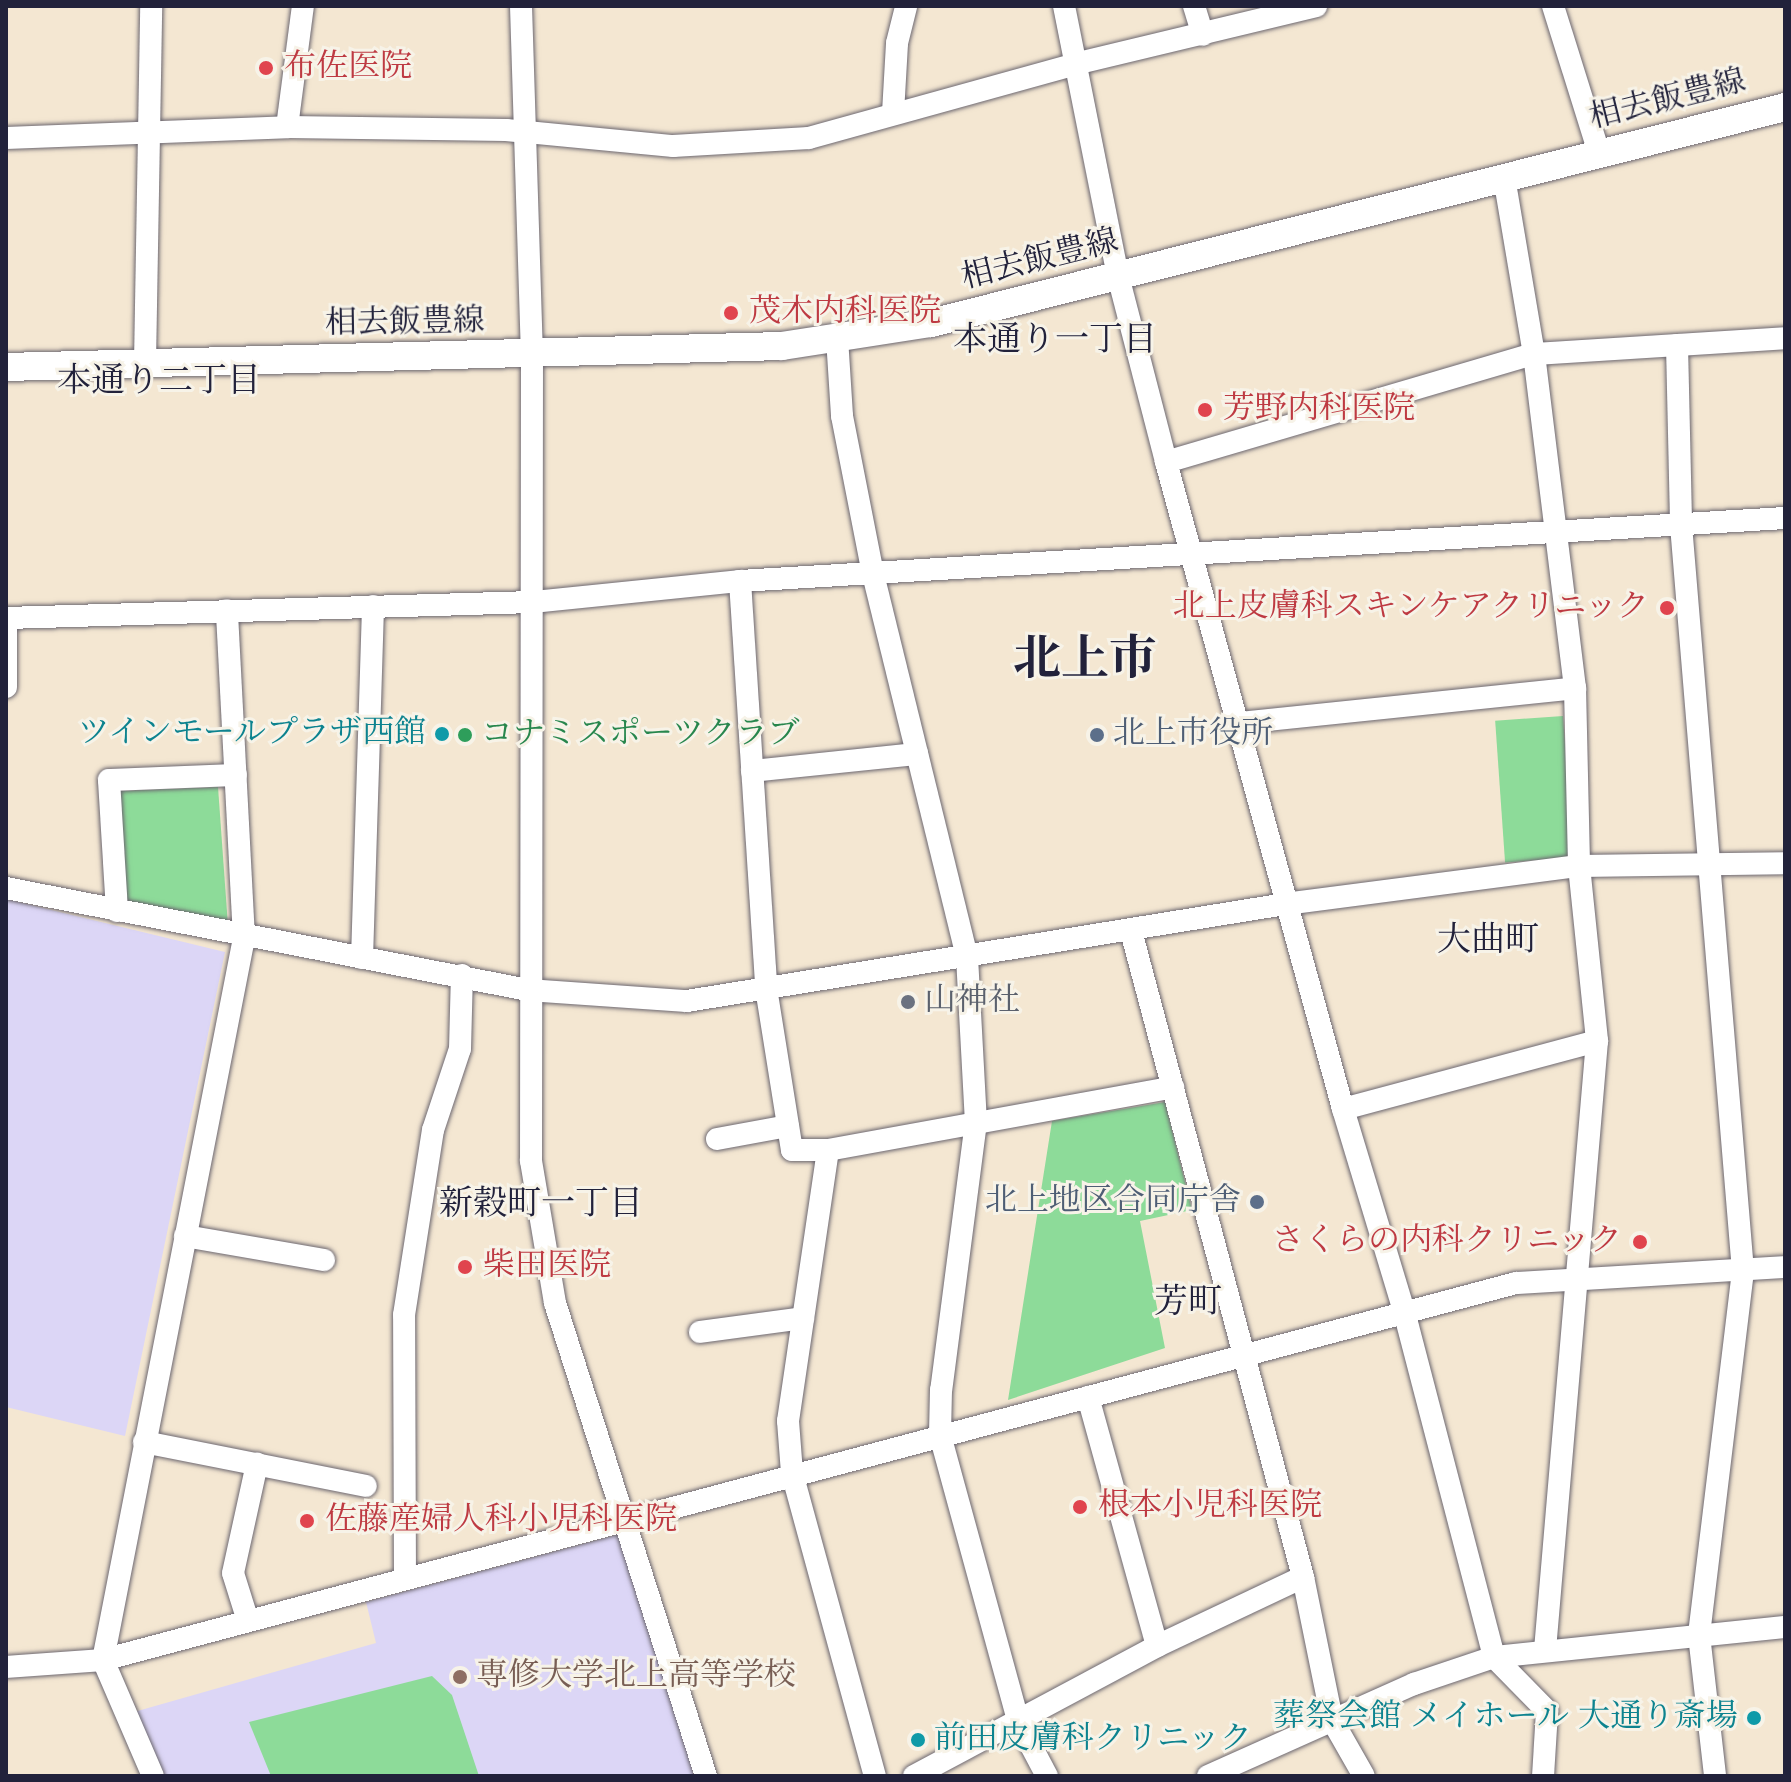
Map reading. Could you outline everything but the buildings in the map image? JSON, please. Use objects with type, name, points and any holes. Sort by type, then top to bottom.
[{"type":"main road","name":"相去飯豊線","points":[[6,367],[532,355],[782,346],[837,338],[931,323],[1785,107]]},
{"type":"street","points":[[145,363],[151,6]]},
{"type":"street","points":[[287,127],[303,6]]},
{"type":"street","points":[[521,6],[532,355],[533,602],[528,990],[531,1161],[555,1303],[627,1518],[706,1776]]},
{"type":"street","points":[[893,113],[897,43],[906,6]]},
{"type":"street","points":[[1064,6],[1118,276],[1285,904],[1405,1315],[1494,1657],[1547,1711],[1543,1776]]},
{"type":"street","points":[[1194,6],[1203,35]]},
{"type":"street","points":[[6,138],[149,135],[287,127],[525,133],[688,146],[809,138],[1075,64],[1316,6]]},
{"type":"street","points":[[1553,6],[1599,153]]},
{"type":"street","points":[[1504,177],[1534,354],[1575,688],[1579,866],[1597,1041],[1573,1278],[1545,1650]]},
{"type":"street","points":[[837,338],[842,416],[873,574],[967,957],[976,1122],[941,1390],[940,1435],[1018,1721],[1047,1776]]},
{"type":"street","points":[[1166,462],[1534,354],[1785,338]]},
{"type":"street","points":[[1677,345],[1681,525],[1705,865],[1743,1271],[1699,1635],[1715,1776]]},
{"type":"street","points":[[6,687],[6,618],[533,602],[740,581],[1194,557],[1785,518]]},
{"type":"street","points":[[740,581],[766,988],[792,1150],[828,1150],[1173,1087]]},
{"type":"street","points":[[362,958],[373,606]]},
{"type":"street","points":[[153,1776],[103,1660],[244,938],[227,610]]},
{"type":"street","points":[[1239,723],[1575,688]]},
{"type":"street","points":[[752,771],[917,754]]},
{"type":"street","points":[[117,911],[109,780],[236,775]]},
{"type":"street","points":[[6,888],[244,938],[462,975],[528,990],[687,1001],[1285,904],[1579,866],[1785,863]]},
{"type":"street","points":[[1131,931],[1303,1577],[1332,1720],[1364,1776]]},
{"type":"street","points":[[405,1579],[404,1315],[433,1130],[460,1049],[462,975]]},
{"type":"street","points":[[1343,1109],[1597,1041]]},
{"type":"street","points":[[717,1139],[788,1126]]},
{"type":"street","points":[[828,1150],[788,1421],[792,1473],[875,1776]]},
{"type":"street","points":[[185,1236],[324,1260]]},
{"type":"street","points":[[6,1667],[103,1660],[792,1473],[1245,1358],[1516,1283],[1785,1267]]},
{"type":"street","points":[[700,1332],[803,1318]]},
{"type":"street","points":[[1088,1397],[1157,1646]]},
{"type":"street","points":[[144,1442],[366,1486]]},
{"type":"street","points":[[248,1621],[233,1573],[257,1464]]},
{"type":"street","points":[[914,1776],[1157,1646],[1303,1577]]},
{"type":"street","points":[[1208,1776],[1332,1720],[1494,1657],[1785,1627]]},
{"type":"shaded area","points":[[6,899],[225,952],[125,1436],[6,1407]]},
{"type":"shaded area","name":"専修大学北上高等学校","points":[[624,1533],[694,1776],[165,1776],[134,1712],[376,1643],[366,1602]]},
{"type":"green space","points":[[1563,716],[1573,858],[1505,862],[1495,721]]},
{"type":"green space","points":[[218,787],[228,926],[123,902],[119,791]]},
{"type":"green space","points":[[1165,1102],[1192,1210],[1140,1221],[1165,1348],[1008,1400],[1052,1121]]},
{"type":"green space","points":[[432,1676],[452,1695],[479,1776],[271,1776],[249,1722]]},
{"type":"place","name":"布佐医院","points":[[266,68]]},
{"type":"place","name":"茂木内科医院","points":[[731,313]]},
{"type":"place","name":"芳野内科医院","points":[[1205,410]]},
{"type":"place","name":"北上皮膚科スキンケアクリニック","points":[[1667,608]]},
{"type":"place","name":"ツインモールプラザ西館","points":[[442,734]]},
{"type":"place","name":"コナミスポーツクラブ","points":[[465,735]]},
{"type":"place","name":"北上市役所","points":[[1097,735]]},
{"type":"place","name":"山神社","points":[[908,1002]]},
{"type":"place","name":"北上地区合同庁舎","points":[[1257,1202]]},
{"type":"place","name":"さくらの内科クリニック","points":[[1640,1242]]},
{"type":"place","name":"柴田医院","points":[[465,1267]]},
{"type":"place","name":"根本小児科医院","points":[[1080,1507]]},
{"type":"place","name":"佐藤産婦人科小児科医院","points":[[307,1521]]},
{"type":"place","name":"専修大学北上高等学校","points":[[460,1677]]},
{"type":"place","name":"葬祭会館 メイホール 大通り斎場","points":[[1754,1718]]},
{"type":"place","name":"前田皮膚科クリニック","points":[[918,1740]]},
{"type":"district","name":"本通り一丁目","points":[[1055,342]]},
{"type":"district","name":"本通り二丁目","points":[[159,383]]},
{"type":"district","name":"北上市","points":[[1085,662]]},
{"type":"district","name":"大曲町","points":[[1488,942]]},
{"type":"district","name":"新穀町一丁目","points":[[541,1206]]},
{"type":"district","name":"芳町","points":[[1188,1304]]}]
